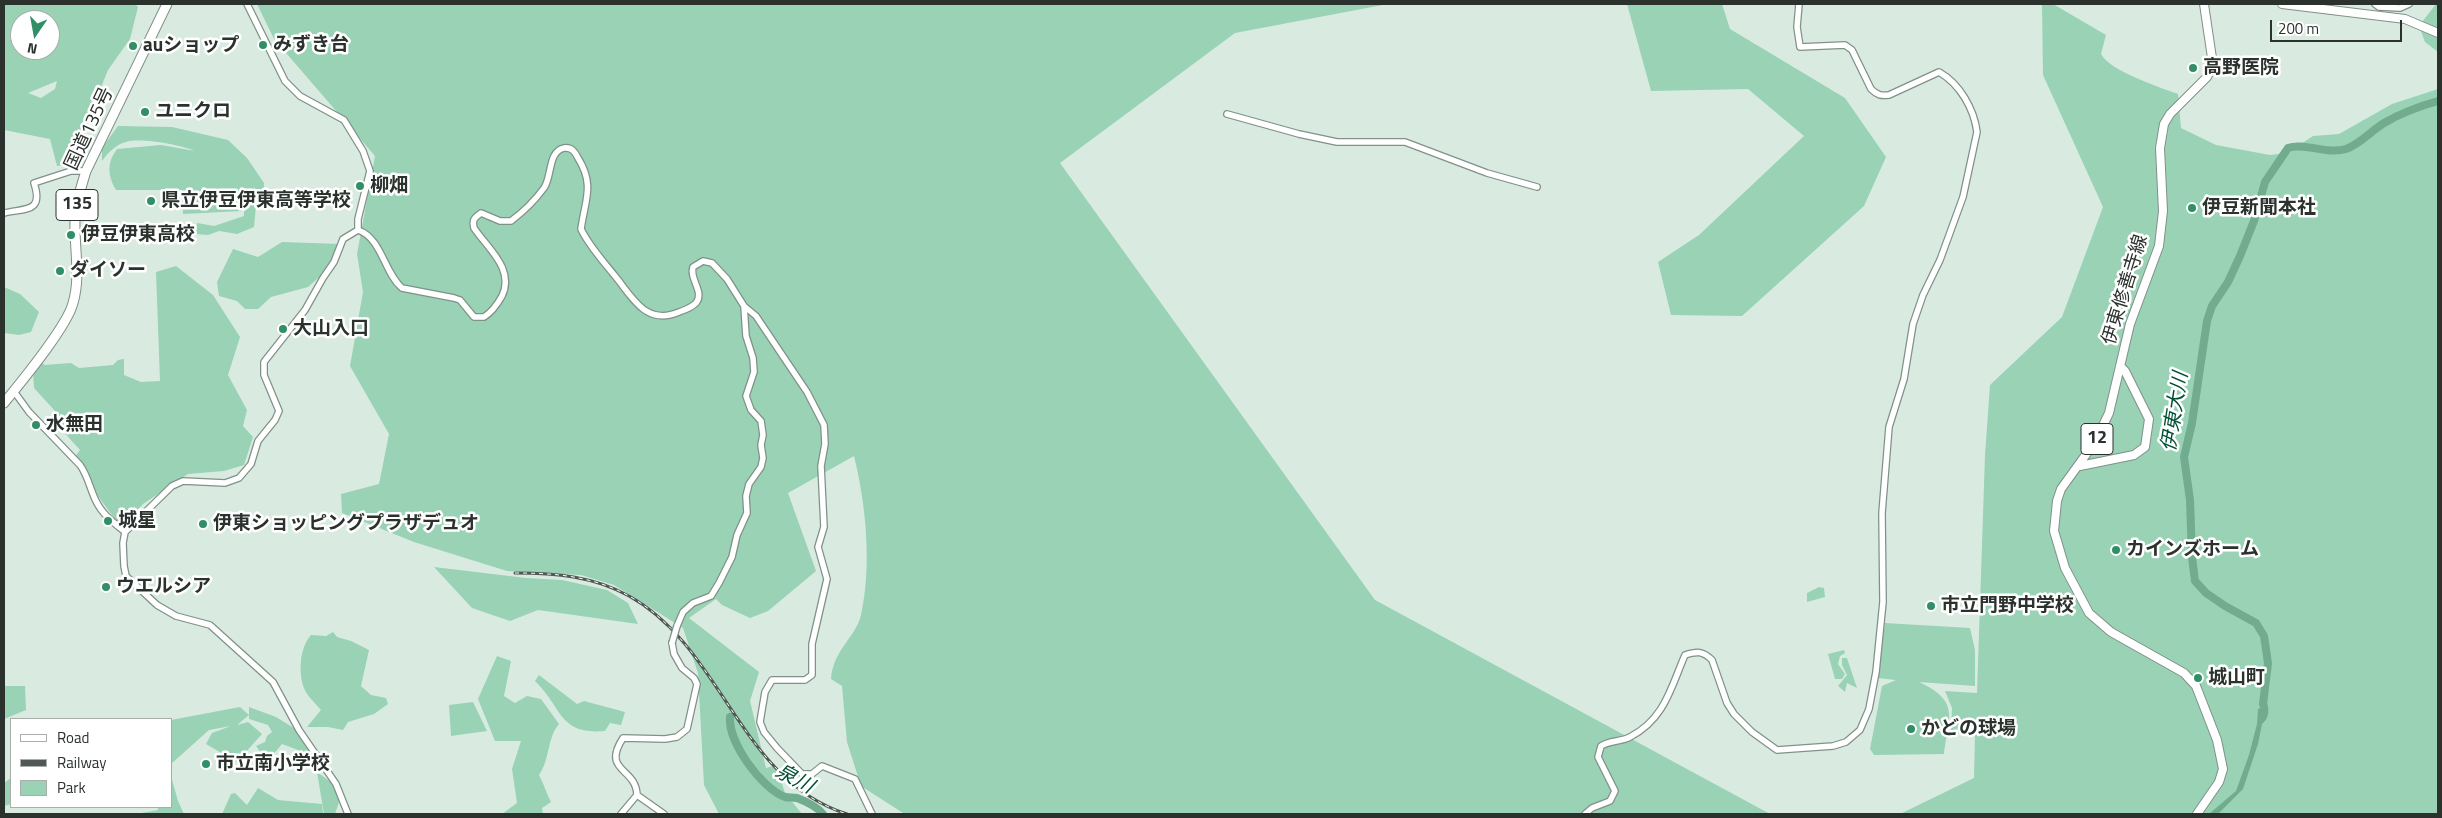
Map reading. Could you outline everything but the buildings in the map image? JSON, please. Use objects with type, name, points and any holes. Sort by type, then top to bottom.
[{"type":"highway","name":"国道135号","points":[[4,403],[44,350],[73,304],[76,280],[75,219],[86,171],[167,4]]},
{"type":"main road","name":"伊東修善寺線","points":[[2196,814],[2219,782],[2223,769],[2217,740],[2196,686],[2184,673],[2098,624],[2082,603],[2065,568],[2054,531],[2057,501],[2061,489],[2080,466],[2104,429],[2113,400],[2130,324],[2155,260],[2161,237],[2163,211],[2160,148],[2164,124],[2170,114],[2207,78],[2211,69],[2212,58],[2204,4]]},
{"type":"main road","points":[[2282,4],[2327,11],[2405,19],[2438,33]]},
{"type":"main road","name":"伊東修善寺線","points":[[2080,466],[2134,455],[2145,447],[2149,419],[2125,371],[2120,366]]},
{"type":"street","points":[[248,4],[286,81],[300,96],[344,120],[363,151],[370,171],[358,219],[358,230]]},
{"type":"street","points":[[1585,814],[1592,808],[1610,801],[1614,791],[1598,757],[1601,746],[1630,737],[1648,724],[1666,704],[1685,655],[1697,652],[1708,656],[1712,660],[1727,703],[1734,714],[1752,732],[1778,750],[1833,746],[1846,742],[1860,730],[1869,709],[1876,672],[1883,602],[1882,513],[1889,427],[1904,379],[1914,324],[1963,196],[1976,132],[1976,122],[1974,114],[1964,97],[1939,72],[1889,96],[1882,96],[1875,94],[1871,89],[1852,50],[1845,45],[1800,47],[1797,27],[1799,4]]},
{"type":"street","points":[[2376,4],[2378,7],[2400,8],[2409,4]]},
{"type":"street","points":[[1227,114],[1299,134],[1337,142],[1405,142],[1488,173],[1537,187]]},
{"type":"street","points":[[348,814],[336,784],[298,730],[273,682],[210,625],[166,611],[126,576],[122,548],[125,532],[172,486],[183,481],[192,480],[225,483],[234,481],[251,464],[258,442],[279,412],[264,375],[264,362],[305,310],[334,262],[343,239],[358,230],[365,232],[396,283],[402,288],[460,300],[474,317],[484,317],[497,306],[503,294],[506,280],[498,258],[474,228],[474,217],[481,213],[500,221],[512,221],[545,187],[555,154],[559,149],[568,148],[574,151],[588,176],[581,229],[594,249],[639,306],[656,316],[665,317],[690,308],[697,302],[699,296],[692,276],[693,267],[706,260],[727,278],[744,306],[756,316],[807,392],[824,425],[825,444],[820,466],[824,527],[818,547],[827,579],[812,644],[812,675],[805,680],[772,680],[765,692],[760,722],[764,732],[802,774],[812,774],[822,766],[855,780],[872,814]]},
{"type":"street","points":[[4,213],[33,206],[37,202],[38,194],[34,183],[71,172],[86,171]]},
{"type":"street","points":[[664,814],[637,795],[634,782],[618,766],[614,758],[615,749],[623,738],[665,739],[677,737],[687,729],[690,721],[696,684],[694,678],[678,661],[672,643],[683,612],[693,602],[711,596],[732,557],[737,535],[747,513],[746,496],[749,484],[761,467],[763,458],[761,445],[764,435],[761,420],[751,410],[746,396],[754,372],[753,358],[746,336],[744,306]]},
{"type":"street","points":[[13,390],[29,412],[86,472],[96,502],[106,515],[125,532]]},
{"type":"street","points":[[620,814],[637,795]]},
{"type":"green space","points":[[4,4],[135,4],[138,7],[130,39],[108,70],[95,102],[75,164],[57,166],[50,139],[4,130]],"holes":[[[57,81],[55,89],[41,98],[28,93]]]},
{"type":"green space","points":[[257,4],[1388,4],[1235,33],[1060,163],[1375,600],[1770,814],[903,813],[861,786],[847,742],[842,686],[831,679],[836,660],[858,623],[864,596],[867,556],[866,535],[862,494],[854,456],[788,493],[816,571],[768,611],[750,618],[722,605],[716,599],[689,618],[759,672],[750,701],[766,768],[773,766],[777,768],[785,793],[802,814],[719,814],[704,785],[698,673],[683,628],[614,585],[581,575],[507,571],[414,542],[342,513],[341,494],[379,484],[389,434],[350,366],[363,292],[357,254],[375,156],[274,39]]},
{"type":"green space","points":[[1627,4],[1722,4],[1730,29],[1845,98],[1886,157],[1864,206],[1742,316],[1671,315],[1658,262],[1699,235],[1804,136],[1748,89],[1651,91]]},
{"type":"green space","points":[[2042,4],[2053,4],[2106,35],[2101,54],[2106,60],[2136,78],[2178,94],[2181,128],[2216,145],[2270,155],[2287,153],[2313,136],[2339,134],[2392,104],[2438,89],[2438,814],[1900,814],[1974,778],[1975,734],[1951,733],[1952,708],[1945,691],[1977,693],[1985,455],[1990,385],[2062,317],[2103,207],[2043,75]]},
{"type":"green space","points":[[2436,4],[2438,4],[2438,52],[2425,42],[2419,26]]},
{"type":"green space","points":[[118,126],[172,127],[228,140],[247,158],[264,183],[264,192],[256,205],[254,227],[237,234],[219,231],[208,235],[196,234],[197,223],[214,226],[244,216],[244,196],[242,211],[183,214],[182,190],[116,190],[109,169],[111,159],[117,149],[161,145],[195,151],[181,146],[141,140],[122,143],[109,152],[102,161],[102,148]]},
{"type":"green space","points":[[282,242],[340,244],[325,272],[308,287],[271,297],[258,309],[245,309],[237,301],[219,296],[217,282],[233,249],[258,257]]},
{"type":"green space","points":[[176,266],[213,295],[240,337],[228,375],[247,410],[243,426],[253,437],[244,465],[224,471],[188,474],[143,504],[125,523],[117,522],[98,496],[87,470],[74,458],[80,450],[61,429],[56,434],[50,427],[55,421],[55,411],[34,388],[33,371],[42,361],[44,365],[71,363],[79,368],[113,365],[118,360],[124,359],[124,375],[141,382],[160,381],[156,272]]},
{"type":"green space","points":[[4,287],[20,294],[39,312],[31,332],[19,335],[4,333]]},
{"type":"green space","points":[[434,567],[526,578],[562,580],[607,590],[628,603],[638,624],[538,610],[510,621],[472,608]]},
{"type":"green space","points":[[1819,587],[1824,588],[1825,597],[1807,602],[1807,593]]},
{"type":"green space","points":[[1885,623],[1970,628],[1975,650],[1975,686],[1919,682],[1941,696],[1949,711],[1944,754],[1874,755],[1870,749],[1882,686],[1896,680],[1877,678]]},
{"type":"green space","points":[[333,632],[337,637],[351,641],[369,650],[361,686],[371,695],[386,698],[388,704],[374,714],[348,722],[343,730],[328,727],[307,727],[321,710],[305,691],[301,675],[302,653],[307,640],[311,635],[326,636]]},
{"type":"green space","points":[[1844,650],[1845,653],[1840,656],[1838,664],[1845,674],[1842,679],[1835,679],[1828,654]]},
{"type":"green space","points":[[497,656],[511,661],[504,696],[515,703],[527,696],[541,699],[559,724],[552,736],[543,769],[539,775],[551,802],[542,808],[543,814],[502,814],[517,803],[512,769],[521,741],[495,741],[478,699]]},
{"type":"green space","points":[[1842,658],[1847,658],[1857,688],[1847,683],[1845,692],[1838,686],[1847,675],[1842,665]]},
{"type":"green space","points":[[539,675],[577,704],[584,701],[625,712],[621,725],[610,723],[605,731],[578,729],[563,718],[535,681]]},
{"type":"green space","points":[[4,686],[25,686],[26,710],[4,719]]},
{"type":"green space","points":[[473,702],[487,731],[451,736],[449,705]]},
{"type":"green space","points":[[240,707],[249,715],[237,725],[248,722],[262,734],[237,762],[206,744],[212,733],[231,726],[209,730],[172,763],[172,720]]},
{"type":"green space","points":[[249,707],[276,717],[297,730],[314,756],[282,744],[272,756],[263,754],[256,746],[265,742],[267,736],[272,732],[268,725],[249,719]]},
{"type":"green space","points":[[317,772],[335,785],[339,802],[335,814],[324,814]]},
{"type":"green space","points":[[10,779],[10,804],[4,806],[4,783]]},
{"type":"green space","points":[[172,780],[184,814],[136,814],[158,810],[158,808],[172,808]]},
{"type":"green space","points":[[258,788],[278,800],[322,804],[323,814],[222,814],[231,794],[235,793],[247,805]]},
{"type":"shaded area","points":[[2264,692],[2268,713],[2262,724],[2258,744],[2243,789],[2218,814],[2209,814],[2236,791],[2249,755],[2257,724],[2258,709],[2260,708]]},
{"type":"waterway","name":"伊東大川","points":[[2263,704],[2268,663],[2264,636],[2256,623],[2206,593],[2195,581],[2192,557],[2190,500],[2184,457],[2192,423],[2207,321],[2212,306],[2228,282],[2240,256],[2254,221],[2265,182],[2288,148],[2301,146],[2331,151],[2346,149],[2356,144],[2390,119],[2438,101]]},
{"type":"waterway","name":"泉川","points":[[730,717],[734,739],[740,751],[766,784],[785,797],[797,798],[818,809],[823,814]]},
{"type":"railway","points":[[515,573],[559,575],[602,584],[629,596],[661,619],[688,647],[755,744],[781,773],[810,797],[847,814]]},
{"type":"place","name":"みずき台","points":[[263,45]]},
{"type":"place","name":"auショップ","points":[[133,46]]},
{"type":"place","name":"高野医院","points":[[2193,68]]},
{"type":"place","name":"ユニクロ","points":[[145,112]]},
{"type":"place","name":"柳畑","points":[[360,186]]},
{"type":"place","name":"県立伊豆伊東高等学校","points":[[151,201]]},
{"type":"place","name":"伊豆新聞本社","points":[[2192,208]]},
{"type":"place","name":"伊豆伊東高校","points":[[71,235]]},
{"type":"place","name":"ダイソー","points":[[60,271]]},
{"type":"place","name":"大山入口","points":[[283,329]]},
{"type":"place","name":"水無田","points":[[36,425]]},
{"type":"place","name":"城星","points":[[108,521]]},
{"type":"place","name":"伊東ショッピングプラザデュオ","points":[[203,524]]},
{"type":"place","name":"カインズホーム","points":[[2116,550]]},
{"type":"place","name":"ウエルシア","points":[[106,587]]},
{"type":"place","name":"市立門野中学校","points":[[1931,606]]},
{"type":"place","name":"城山町","points":[[2198,678]]},
{"type":"place","name":"かどの球場","points":[[1911,729]]},
{"type":"place","name":"市立南小学校","points":[[206,764]]}]
